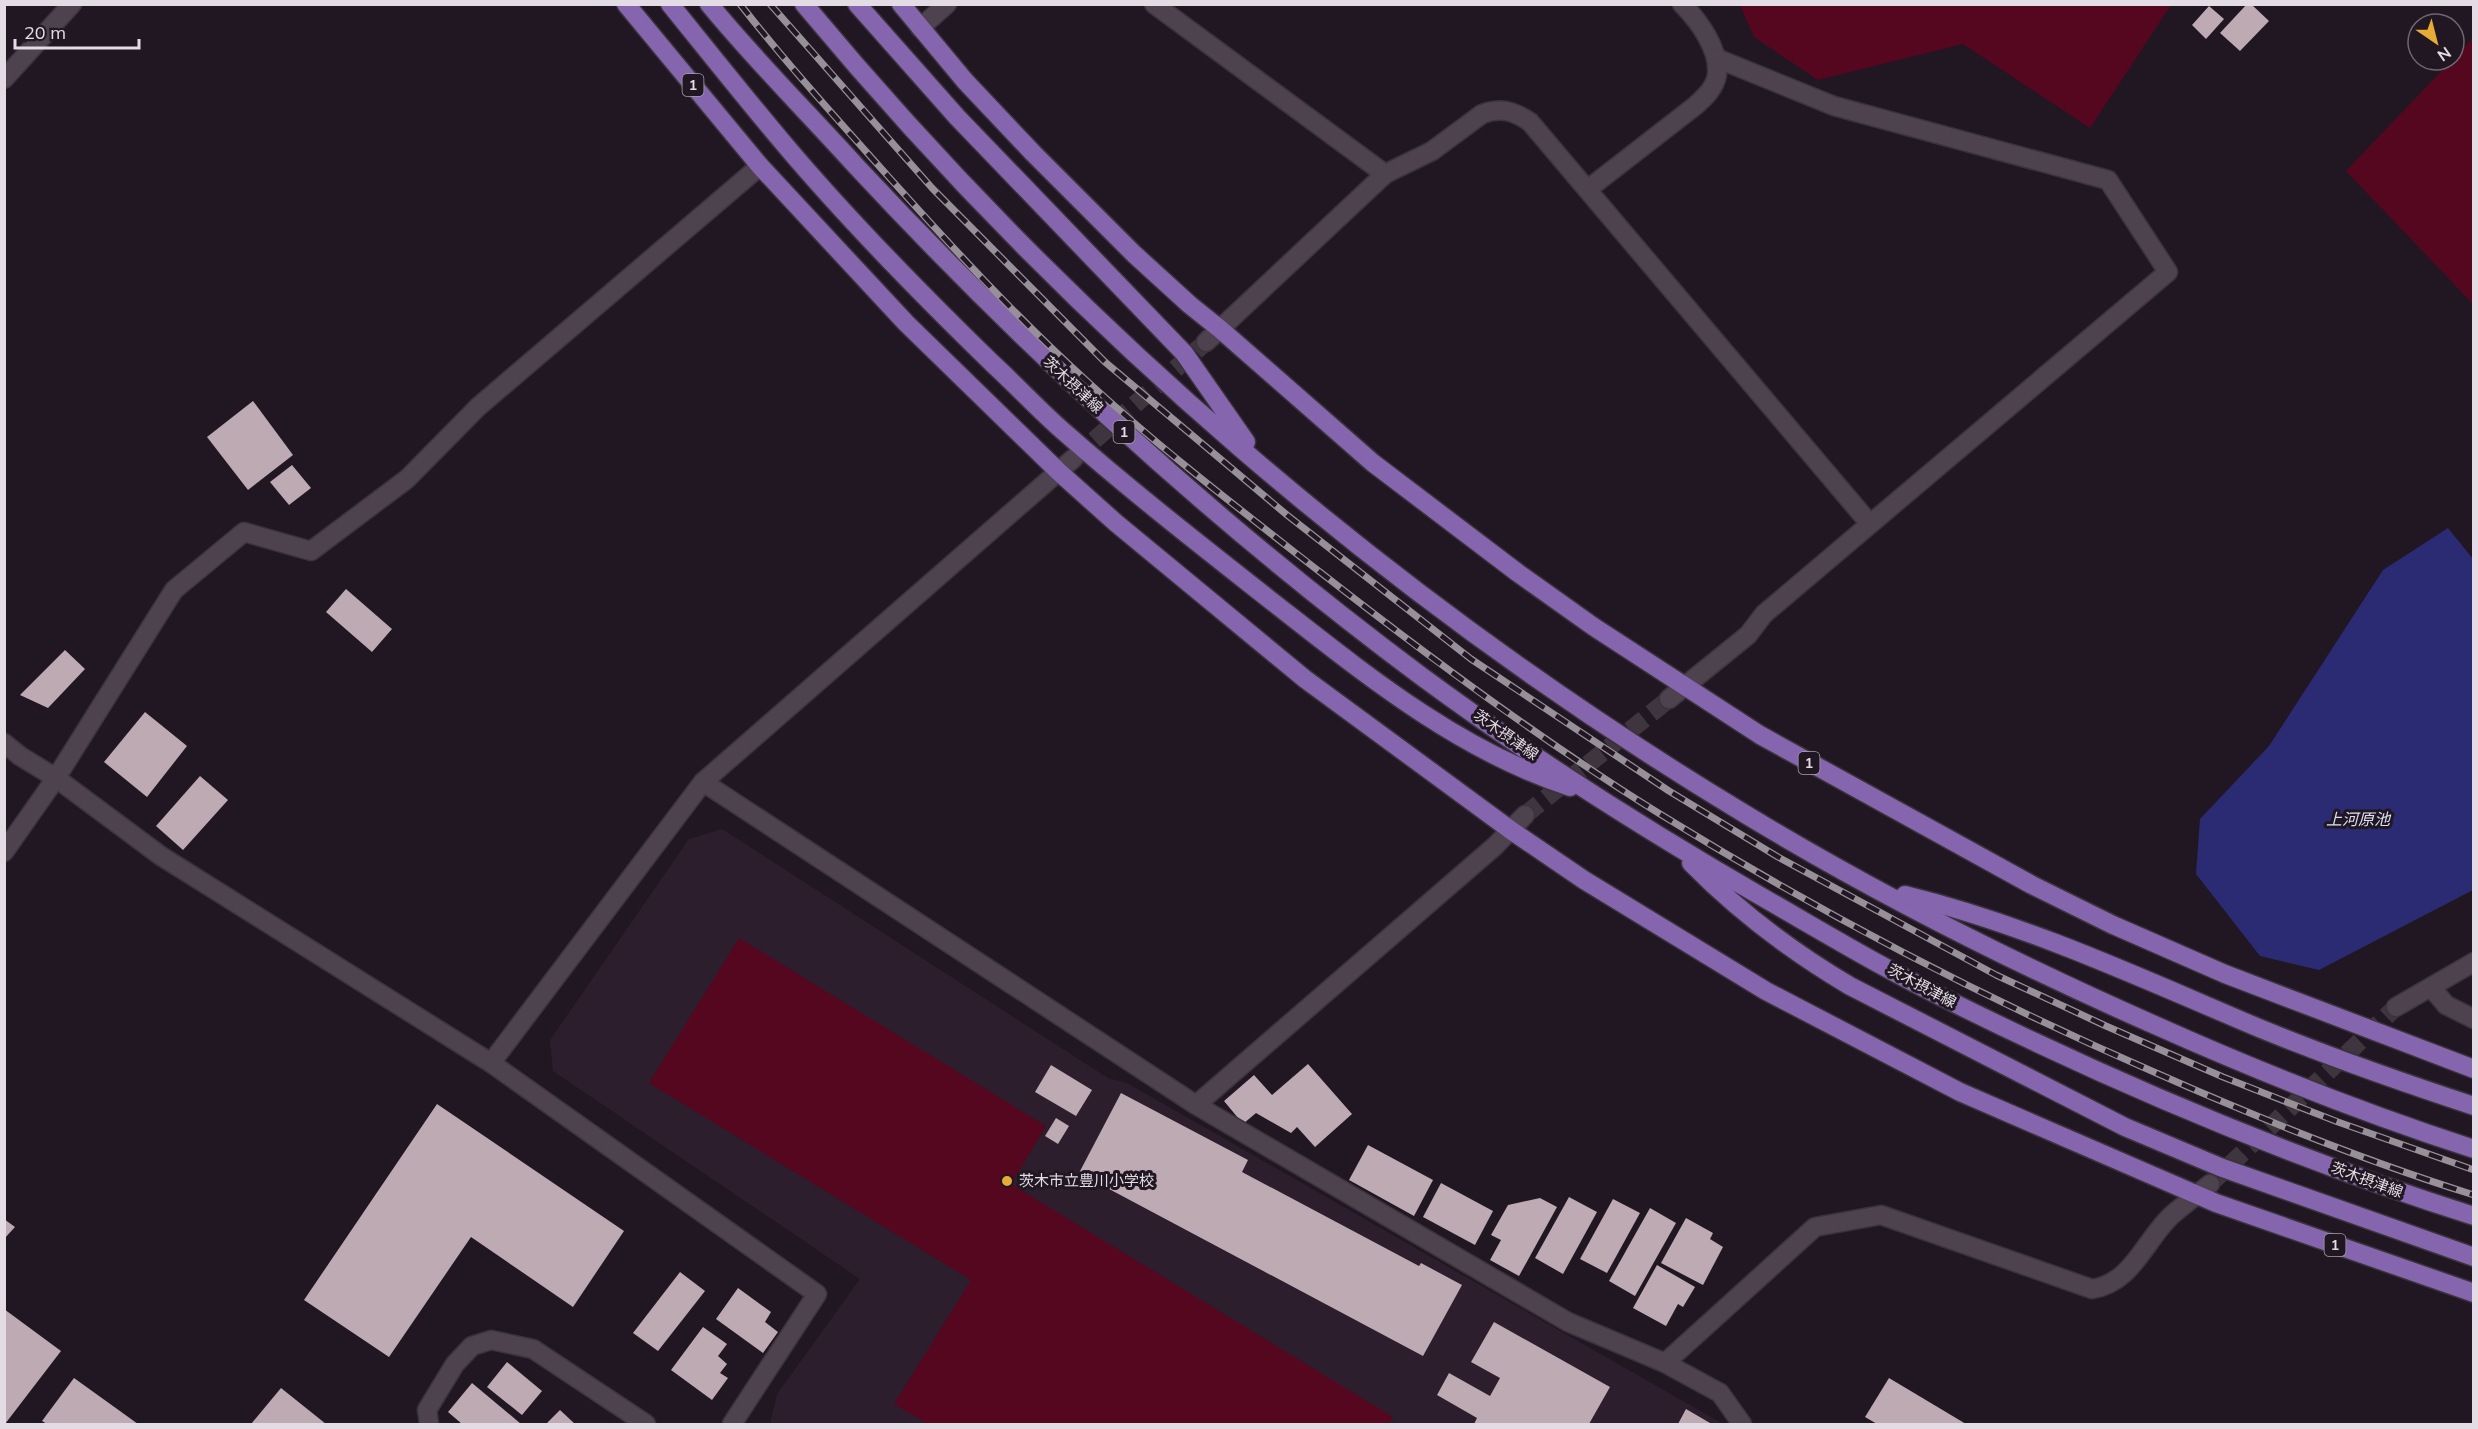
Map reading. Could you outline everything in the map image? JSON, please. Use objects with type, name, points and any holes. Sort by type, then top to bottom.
[{"type":"main road","name":"1","points":[[626,4],[760,166],[906,323],[1059,472],[1116,523],[1305,679],[1512,831],[1584,880],[1766,991],[1960,1092],[2474,1293]]},
{"type":"main road","points":[[670,4],[786,147],[851,218],[922,293],[1062,430],[1233,570],[1419,712],[1453,734],[1501,759],[1540,777],[1594,796]]},
{"type":"main road","name":"茨木摂津線","points":[[709,4],[911,225],[1095,406],[1183,484],[1348,620],[1423,677],[1594,796],[1676,847],[1915,983],[2030,1040],[2168,1103],[2293,1153],[2474,1216]]},
{"type":"main road","points":[[804,4],[925,145],[1122,342],[1262,466],[1408,584],[1559,694],[1745,814],[1877,888],[2069,987],[2209,1049],[2357,1108],[2474,1149]]},
{"type":"main road","points":[[857,4],[957,117],[1184,353],[1262,466]]},
{"type":"main road","name":"1","points":[[901,4],[965,81],[1064,184],[1182,298],[1330,428],[1429,507],[1528,580],[1684,686],[1760,735],[2032,885],[2113,925],[2225,974],[2474,1069]]},
{"type":"main road","name":"1","points":[[1676,847],[1720,893],[1806,960],[1850,986],[1997,1062],[2125,1127],[2220,1167],[2474,1257]]},
{"type":"main road","points":[[1877,888],[1948,906],[2055,942],[2262,1029],[2388,1077],[2474,1106]]},
{"type":"street","points":[[4,79],[72,4]]},
{"type":"street","points":[[920,28],[947,4]]},
{"type":"street","points":[[1154,4],[1385,174]]},
{"type":"street","points":[[1588,189],[1706,96],[1717,75],[1716,58],[1696,18],[1682,4]]},
{"type":"street","points":[[1669,699],[1748,635],[1764,615],[2168,272],[2108,180],[1834,106],[1716,58]]},
{"type":"street","points":[[1206,342],[1385,174],[1432,151],[1482,114],[1492,110],[1507,110],[1530,122],[1870,524]]},
{"type":"street","points":[[4,852],[56,778],[174,590],[244,532],[311,551],[408,479],[478,406],[760,166]]},
{"type":"street","points":[[491,1063],[702,782],[1074,459]]},
{"type":"street","points":[[4,743],[20,756],[56,778],[161,856],[491,1063],[817,1294],[732,1425]]},
{"type":"street","points":[[702,782],[1196,1105],[1568,1322],[1665,1363],[1720,1393],[1742,1425]]},
{"type":"street","points":[[1196,1105],[1512,831],[1525,815]]},
{"type":"street","points":[[2396,1007],[2474,962]]},
{"type":"street","points":[[2431,987],[2446,1005],[2474,1019]]},
{"type":"street","points":[[1665,1363],[1815,1227],[1881,1215],[2092,1289],[2108,1286],[2124,1275],[2173,1214],[2204,1189]]},
{"type":"street","points":[[429,1425],[427,1410],[456,1364],[472,1346],[491,1340],[534,1349],[646,1425]]},
{"type":"shaded area","points":[[1740,5],[2171,5],[2090,128],[1963,44],[1818,80],[1754,37]]},
{"type":"shaded area","points":[[2473,38],[2473,304],[2346,171],[2441,72],[2466,72],[2466,45]]},
{"type":"shaded area","name":"茨木市立豊川小学校","points":[[722,829],[1108,1078],[1127,1083],[1723,1424],[770,1424],[777,1394],[860,1279],[553,1071],[550,1040],[689,839]]},
{"type":"shaded area","points":[[739,938],[1046,1126],[1011,1184],[1393,1417],[1388,1424],[927,1424],[894,1404],[971,1280],[649,1083]]},
{"type":"water","name":"上河原池","points":[[2448,528],[2473,559],[2473,890],[2319,970],[2260,956],[2196,874],[2200,819],[2269,746],[2383,570]]},
{"type":"building","points":[[2247,4],[2251,4],[2269,21],[2240,51],[2220,33]]},
{"type":"building","points":[[2209,6],[2224,19],[2206,39],[2192,25]]},
{"type":"building","points":[[253,401],[293,455],[248,490],[207,437]]},
{"type":"building","points":[[292,465],[311,488],[289,505],[270,482]]},
{"type":"building","points":[[346,589],[392,629],[372,652],[326,612]]},
{"type":"building","points":[[65,650],[85,669],[48,708],[20,695]]},
{"type":"building","points":[[145,712],[187,746],[147,797],[104,762]]},
{"type":"building","points":[[200,776],[228,800],[183,850],[156,826]]},
{"type":"building","points":[[1308,1064],[1352,1114],[1315,1147],[1297,1127],[1291,1133],[1256,1113],[1243,1124],[1224,1101],[1254,1075],[1272,1095]]},
{"type":"building","points":[[1051,1065],[1092,1090],[1076,1116],[1035,1092]]},
{"type":"building","points":[[1121,1093],[1248,1160],[1242,1172],[1419,1266],[1421,1263],[1462,1285],[1423,1356],[1079,1173]]},
{"type":"building","points":[[437,1104],[624,1231],[573,1307],[471,1237],[389,1357],[304,1300]]},
{"type":"building","points":[[1056,1118],[1069,1126],[1058,1144],[1045,1136]]},
{"type":"building","points":[[1368,1145],[1433,1180],[1414,1216],[1349,1180]]},
{"type":"building","points":[[1441,1183],[1493,1211],[1475,1245],[1423,1217]]},
{"type":"building","points":[[1569,1197],[1597,1212],[1563,1274],[1535,1258]]},
{"type":"building","points":[[1540,1198],[1557,1207],[1519,1276],[1490,1260],[1501,1240],[1491,1235],[1508,1205]]},
{"type":"building","points":[[1613,1199],[1640,1213],[1607,1273],[1580,1259]]},
{"type":"building","points":[[1650,1208],[1676,1223],[1635,1296],[1609,1281]]},
{"type":"building","points":[[1686,1218],[1713,1233],[1710,1239],[1723,1247],[1703,1285],[1661,1263]]},
{"type":"building","points":[[4,1219],[15,1227],[4,1239]]},
{"type":"building","points":[[1657,1265],[1695,1287],[1683,1307],[1678,1304],[1666,1326],[1633,1308]]},
{"type":"building","points":[[680,1272],[705,1291],[658,1351],[633,1333]]},
{"type":"building","points":[[738,1288],[771,1312],[765,1322],[778,1332],[763,1353],[716,1319]]},
{"type":"building","points":[[4,1309],[61,1351],[5,1424],[4,1424]]},
{"type":"building","points":[[1494,1322],[1610,1387],[1589,1424],[1474,1424],[1477,1418],[1437,1395],[1449,1373],[1490,1396],[1500,1378],[1471,1362]]},
{"type":"building","points":[[703,1327],[727,1344],[718,1356],[727,1364],[720,1373],[728,1378],[712,1400],[671,1370]]},
{"type":"building","points":[[507,1362],[542,1391],[522,1415],[487,1387]]},
{"type":"building","points":[[74,1378],[138,1424],[47,1424],[42,1421]]},
{"type":"building","points":[[1889,1378],[1966,1424],[1877,1424],[1865,1417]]},
{"type":"building","points":[[472,1383],[521,1424],[462,1424],[448,1412]]},
{"type":"building","points":[[281,1388],[326,1424],[251,1424]]},
{"type":"building","points":[[1686,1409],[1710,1423],[1678,1424]]},
{"type":"building","points":[[560,1410],[575,1424],[546,1424]]},
{"type":"tunnel","points":[[1074,458],[1206,342]]},
{"type":"tunnel","points":[[1525,815],[1669,699]]},
{"type":"tunnel","points":[[2210,1184],[2396,1007]]},
{"type":"railway","points":[[740,4],[812,91],[935,228],[1010,307],[1088,382],[1173,456],[1261,526],[1403,636],[1530,728],[1616,786],[1720,850],[1841,919],[1964,984],[2090,1044],[2233,1106],[2352,1153],[2474,1195]]},
{"type":"railway","points":[[770,4],[932,188],[1105,362],[1287,515],[1471,659],[1669,791],[1778,857],[1996,975],[2223,1077],[2338,1122],[2474,1170]]},
{"type":"place","name":"茨木市立豊川小学校","points":[[1007,1181]]}]
